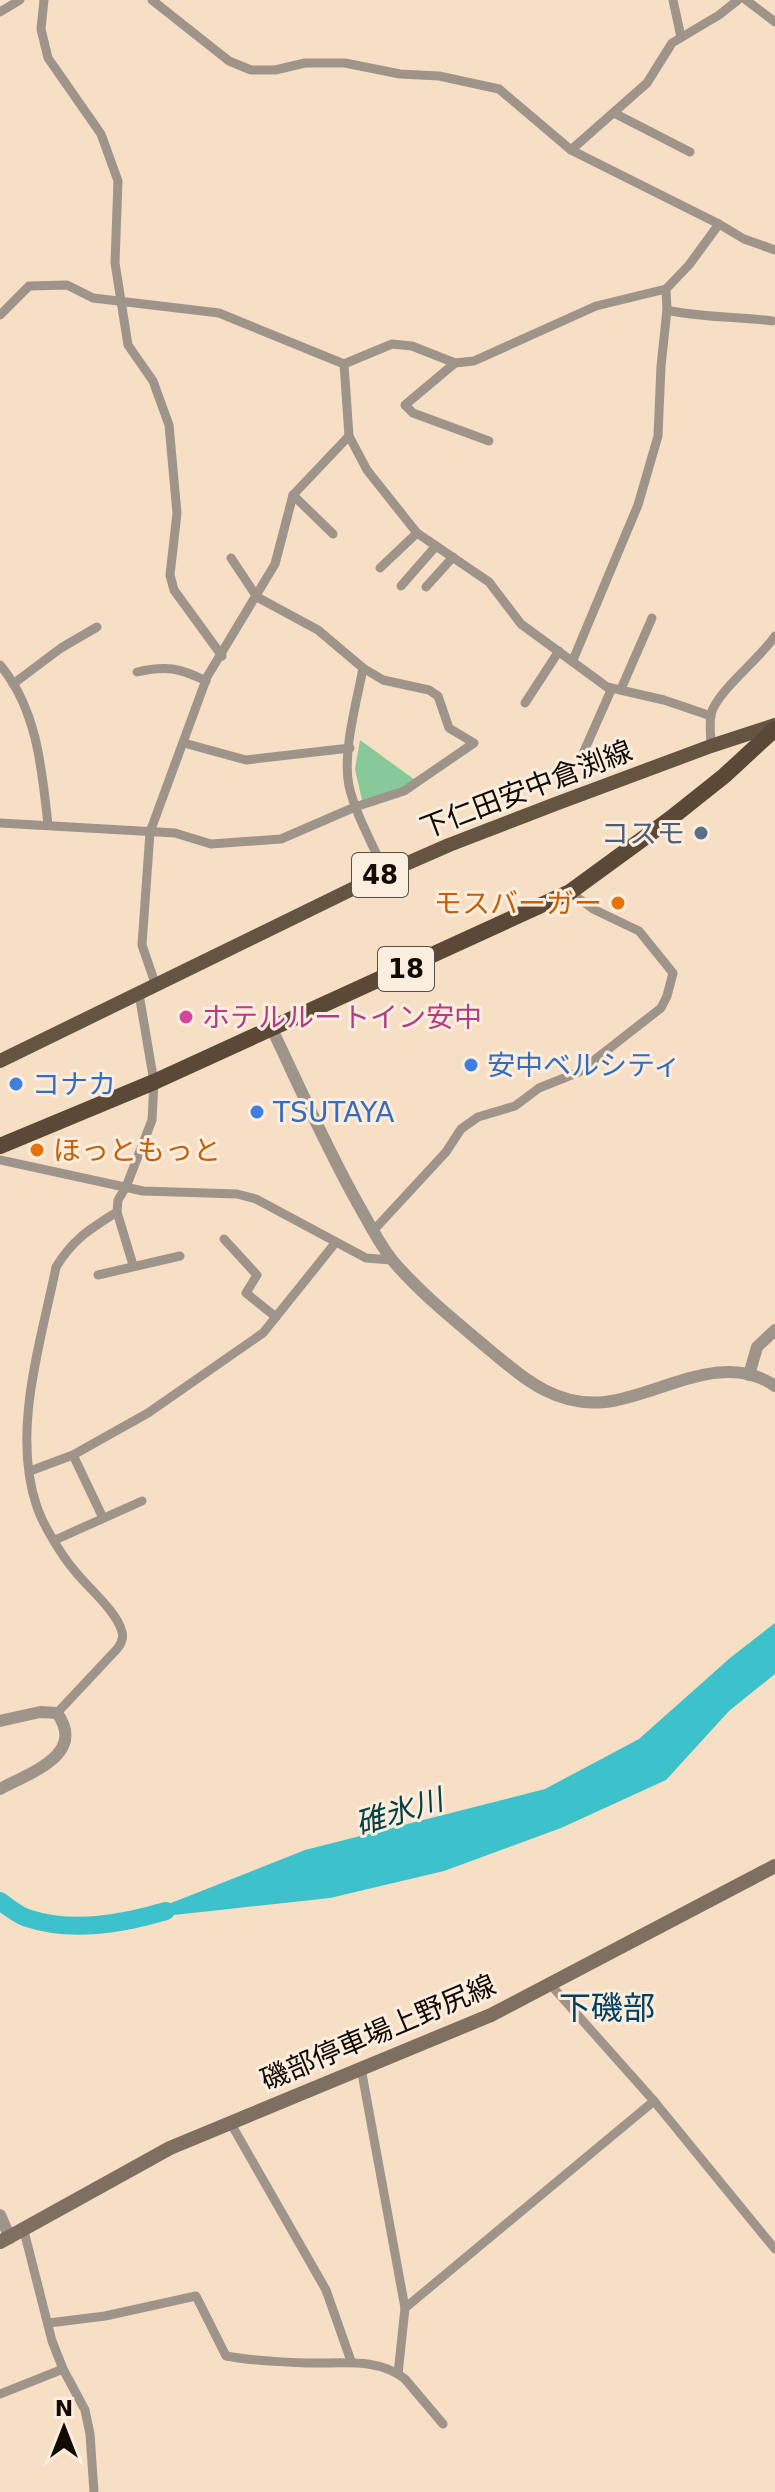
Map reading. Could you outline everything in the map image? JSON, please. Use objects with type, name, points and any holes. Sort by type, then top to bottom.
[{"type":"highway","name":"18","points":[[0,1146],[154,1082],[570,892],[702,793],[775,727]]},
{"type":"main road","name":"下仁田安中倉渕線","points":[[0,1061],[385,873],[449,845],[711,746],[775,727]]},
{"type":"main road","name":"磯部停車場上野尻線","points":[[5,2240],[170,2148],[491,2015],[775,1866]]},
{"type":"street","points":[[0,12],[20,0]]},
{"type":"street","points":[[44,0],[41,29],[48,58],[101,134],[118,181],[115,263],[128,345],[153,381],[169,425],[177,513],[170,575],[174,590],[222,656]]},
{"type":"street","points":[[152,0],[229,61],[251,70],[275,70],[305,63],[345,63],[400,74],[439,76],[499,89],[571,150],[744,239],[775,250]]},
{"type":"street","points":[[673,0],[681,37]]},
{"type":"street","points":[[571,150],[647,83],[667,48],[738,0]]},
{"type":"street","points":[[746,0],[775,22]]},
{"type":"street","points":[[614,113],[690,152]]},
{"type":"street","points":[[0,315],[29,286],[67,285],[93,298],[219,313],[344,364],[392,344],[412,346],[455,363],[474,361],[596,306],[666,289],[689,265],[719,224]]},
{"type":"street","points":[[573,660],[638,505],[658,436],[666,289]]},
{"type":"street","points":[[667,310],[696,317],[729,315],[772,321]]},
{"type":"street","points":[[455,363],[405,405],[413,413],[489,441]]},
{"type":"street","points":[[344,364],[349,436],[367,470],[417,533],[489,582],[521,624],[617,688],[711,716]]},
{"type":"street","points":[[156,986],[142,945],[150,832],[206,681],[275,564],[293,495],[349,436]]},
{"type":"street","points":[[293,495],[333,534]]},
{"type":"street","points":[[380,568],[417,533]]},
{"type":"street","points":[[401,586],[436,546]]},
{"type":"street","points":[[426,587],[453,557]]},
{"type":"street","points":[[0,823],[175,833],[211,844],[281,839],[355,807],[404,791],[474,743],[449,728],[438,696],[429,690],[383,680],[363,668],[318,630],[257,597],[231,558]]},
{"type":"street","points":[[581,758],[652,618]]},
{"type":"street","points":[[13,684],[61,648],[97,627]]},
{"type":"street","points":[[711,746],[711,716],[717,700],[765,652],[775,636]]},
{"type":"street","points":[[525,703],[559,651]]},
{"type":"street","points":[[0,665],[28,712],[41,766],[48,825]]},
{"type":"street","points":[[137,672],[154,668],[181,669],[206,681]]},
{"type":"street","points":[[363,668],[350,748],[348,783],[355,807],[385,873]]},
{"type":"street","points":[[184,743],[246,760],[350,748]]},
{"type":"street","points":[[373,1231],[446,1152],[461,1129],[478,1117],[515,1106],[539,1088],[579,1072],[661,1008],[673,973],[639,931],[593,909],[570,892]]},
{"type":"street","points":[[133,1265],[117,1212],[118,1200],[152,1120],[154,1082],[139,994]]},
{"type":"street","points":[[272,1029],[343,1178],[392,1260],[440,1308],[545,1393],[578,1401],[604,1402],[694,1376],[720,1372],[749,1375],[767,1380],[775,1386]]},
{"type":"street","points":[[0,1160],[143,1191],[237,1194],[256,1199],[366,1258],[392,1260]]},
{"type":"street","points":[[57,1713],[123,1641],[117,1620],[72,1568],[38,1508],[26,1439],[28,1409],[56,1267],[68,1247],[81,1235],[117,1212]]},
{"type":"street","points":[[224,1239],[257,1275],[246,1293],[276,1317]]},
{"type":"street","points":[[30,1471],[73,1455],[148,1413],[263,1333],[336,1242]]},
{"type":"street","points":[[98,1275],[180,1256]]},
{"type":"street","points":[[749,1375],[757,1347],[775,1330]]},
{"type":"street","points":[[73,1455],[103,1518]]},
{"type":"street","points":[[55,1540],[142,1501]]},
{"type":"street","points":[[0,1721],[40,1712],[57,1713]]},
{"type":"street","points":[[0,1789],[52,1761],[61,1752],[65,1730],[57,1713]]},
{"type":"street","points":[[550,1984],[654,2101],[775,2249]]},
{"type":"street","points":[[361,2068],[405,2308],[398,2374]]},
{"type":"street","points":[[405,2308],[654,2101]]},
{"type":"street","points":[[230,2122],[326,2290],[351,2361]]},
{"type":"street","points":[[0,2215],[5,2240]]},
{"type":"street","points":[[24,2231],[63,2369],[85,2410],[94,2492]]},
{"type":"street","points":[[49,2323],[105,2316],[196,2296],[226,2356],[254,2361],[351,2361],[398,2374],[443,2424]]},
{"type":"street","points":[[0,2394],[63,2369]]},
{"type":"green space","points":[[360,740],[415,780],[403,789],[362,800],[355,769]]},
{"type":"water","points":[[775,1623],[775,1674],[729,1711],[666,1780],[561,1828],[444,1871],[330,1898],[128,1920],[305,1850],[545,1789],[639,1739],[730,1658]]},
{"type":"waterway","name":"碓氷川","points":[[0,1901],[27,1918],[62,1925],[115,1923],[166,1911]]},
{"type":"place","name":"コスモ","points":[[701,833]]},
{"type":"place","name":"モスバーガー","points":[[618,903]]},
{"type":"place","name":"ホテルルートイン安中","points":[[186,1017]]},
{"type":"place","name":"安中ベルシティ","points":[[471,1065]]},
{"type":"place","name":"コナカ","points":[[16,1084]]},
{"type":"place","name":"TSUTAYA","points":[[257,1112]]},
{"type":"place","name":"ほっともっと","points":[[37,1150]]},
{"type":"district","name":"下磯部","points":[[607,2008]]}]
